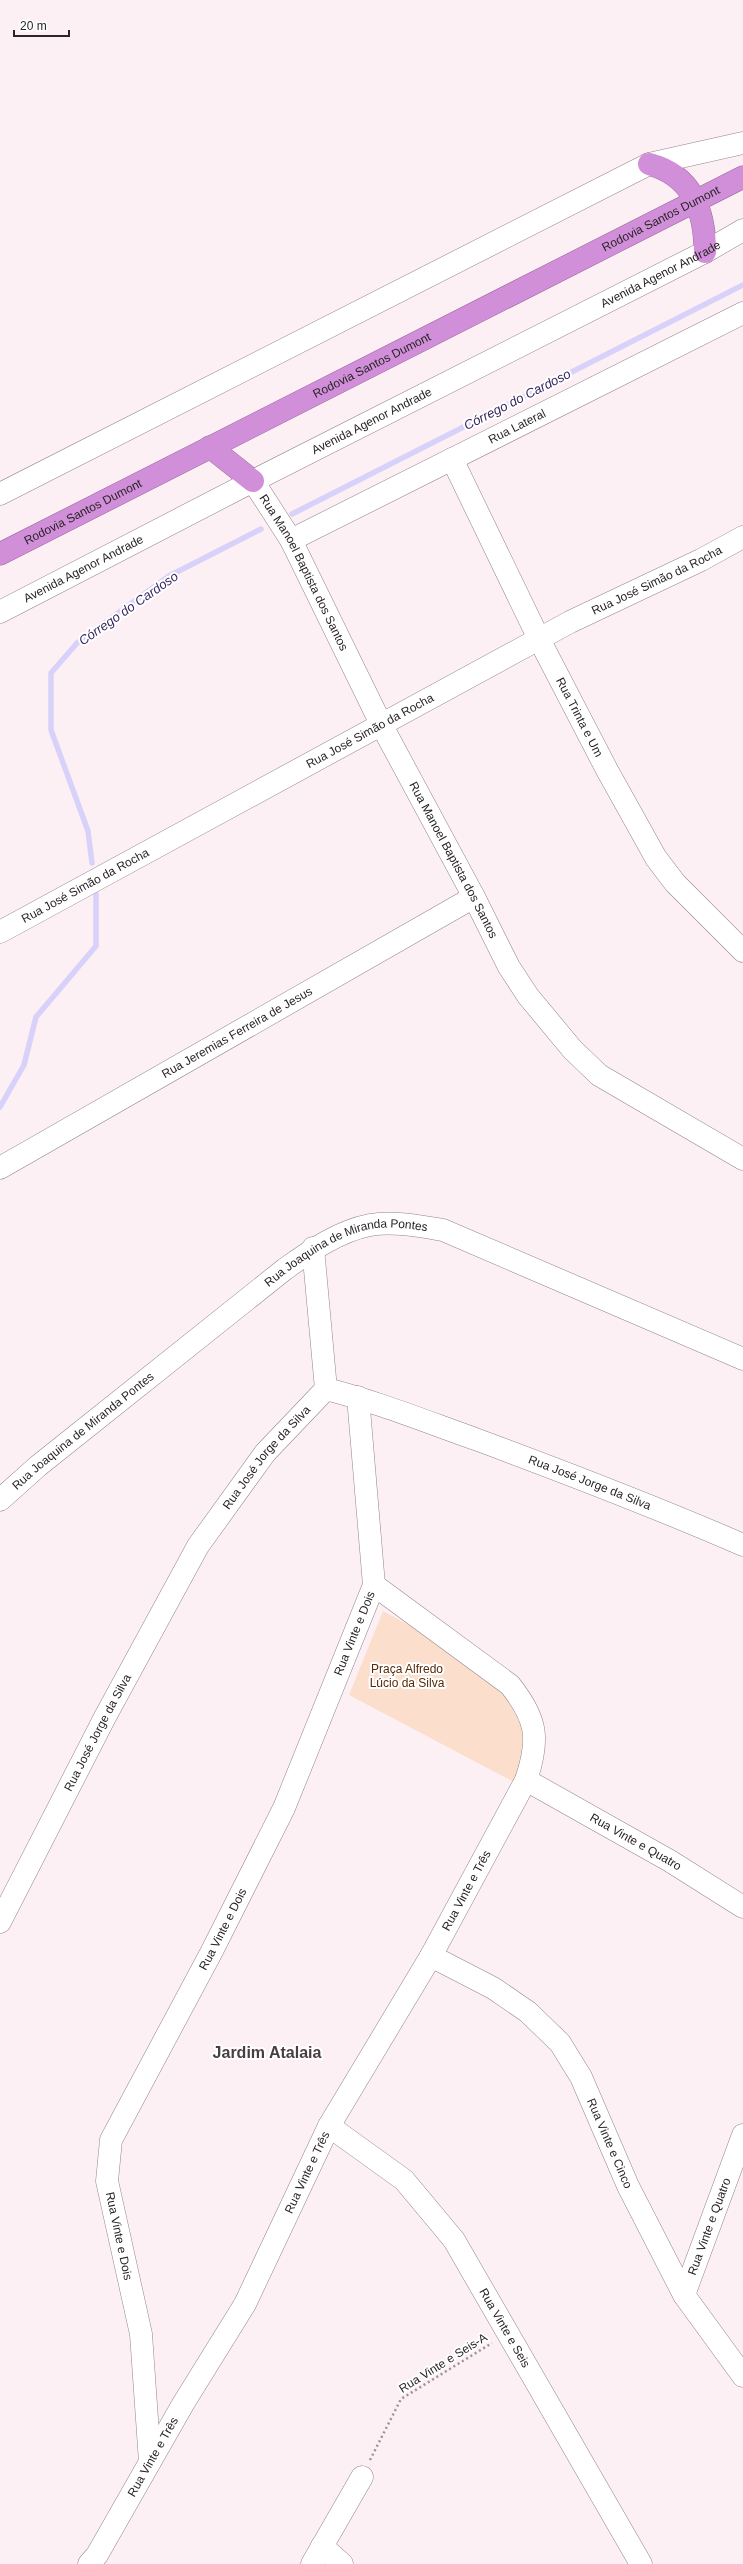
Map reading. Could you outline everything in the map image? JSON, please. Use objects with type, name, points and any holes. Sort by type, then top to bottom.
[{"type":"highway","points":[[649,164],[666,169],[677,176],[696,200],[704,228],[705,252]]},
{"type":"highway","name":"Rodovia Santos Dumont","points":[[0,554],[743,177]]},
{"type":"highway","points":[[210,447],[253,481]]},
{"type":"street","points":[[0,494],[649,164],[743,143]]},
{"type":"street","name":"Avenida Agenor Andrade","points":[[0,612],[253,481],[705,252],[741,236]]},
{"type":"street","name":"Rua Lateral","points":[[291,540],[743,313]]},
{"type":"street","name":"Rua Trinta e Um","points":[[452,459],[538,639],[607,770],[656,858],[675,883],[743,951]]},
{"type":"street","name":"Rua Manoel Baptista dos Santos","points":[[253,481],[291,540],[382,726],[513,973],[537,1007],[578,1054],[599,1075],[743,1159]]},
{"type":"street","name":"Rua José Simão da Rocha","points":[[0,932],[382,726],[538,639],[743,537]]},
{"type":"street","name":"Rua Jeremias Ferreira de Jesus","points":[[0,1168],[474,897]]},
{"type":"street","name":"Rua Joaquina de Miranda Pontes","points":[[0,1500],[38,1466],[313,1248],[369,1225],[407,1225],[443,1230],[743,1359]]},
{"type":"street","points":[[313,1248],[326,1389]]},
{"type":"street","name":"Rua José Jorge da Silva","points":[[0,1922],[7,1892],[105,1717],[198,1546],[265,1453],[326,1389],[358,1397],[670,1513],[743,1545]]},
{"type":"street","name":"Rua Vinte e Dois","points":[[150,2462],[141,2334],[107,2181],[111,2140],[212,1951],[284,1808],[374,1585],[358,1397]]},
{"type":"street","points":[[374,1585],[510,1685],[526,1705],[534,1725],[535,1751],[526,1780]]},
{"type":"street","name":"Rua Vinte e Quatro","points":[[526,1780],[670,1861],[743,1907]]},
{"type":"street","name":"Rua Vinte e Três","points":[[89,2564],[101,2548],[150,2462],[245,2304],[329,2126],[431,1956],[526,1780]]},
{"type":"street","name":"Rua Vinte e Cinco","points":[[431,1956],[493,1988],[528,2012],[560,2043],[581,2077],[628,2186],[684,2295],[743,2376]]},
{"type":"street","name":"Rua Vinte e Seis","points":[[329,2126],[404,2180],[432,2211],[454,2240],[641,2564]]},
{"type":"street","name":"Rua Vinte e Quatro","points":[[684,2295],[743,2135]]},
{"type":"street","points":[[342,2564],[317,2555],[362,2477]]},
{"type":"path","name":"Rua Vinte e Seis-A","points":[[362,2477],[401,2398],[507,2333]]},
{"type":"green space","name":"Praça Alfredo Lúcio da Silva","points":[[383,1611],[422,1632],[510,1697],[522,1728],[522,1756],[514,1782],[349,1695]]},
{"type":"waterway","name":"Córrego do Cardoso","points":[[292,514],[743,285]]},
{"type":"waterway","name":"Córrego do Cardoso","points":[[92,863],[88,831],[51,730],[51,673],[77,643],[169,576],[261,529]]},
{"type":"waterway","name":"Córrego do Cardoso","points":[[0,1107],[24,1065],[36,1017],[96,946],[96,894]]},
{"type":"district","name":"Jardim Atalaia","points":[[267,2052]]}]
